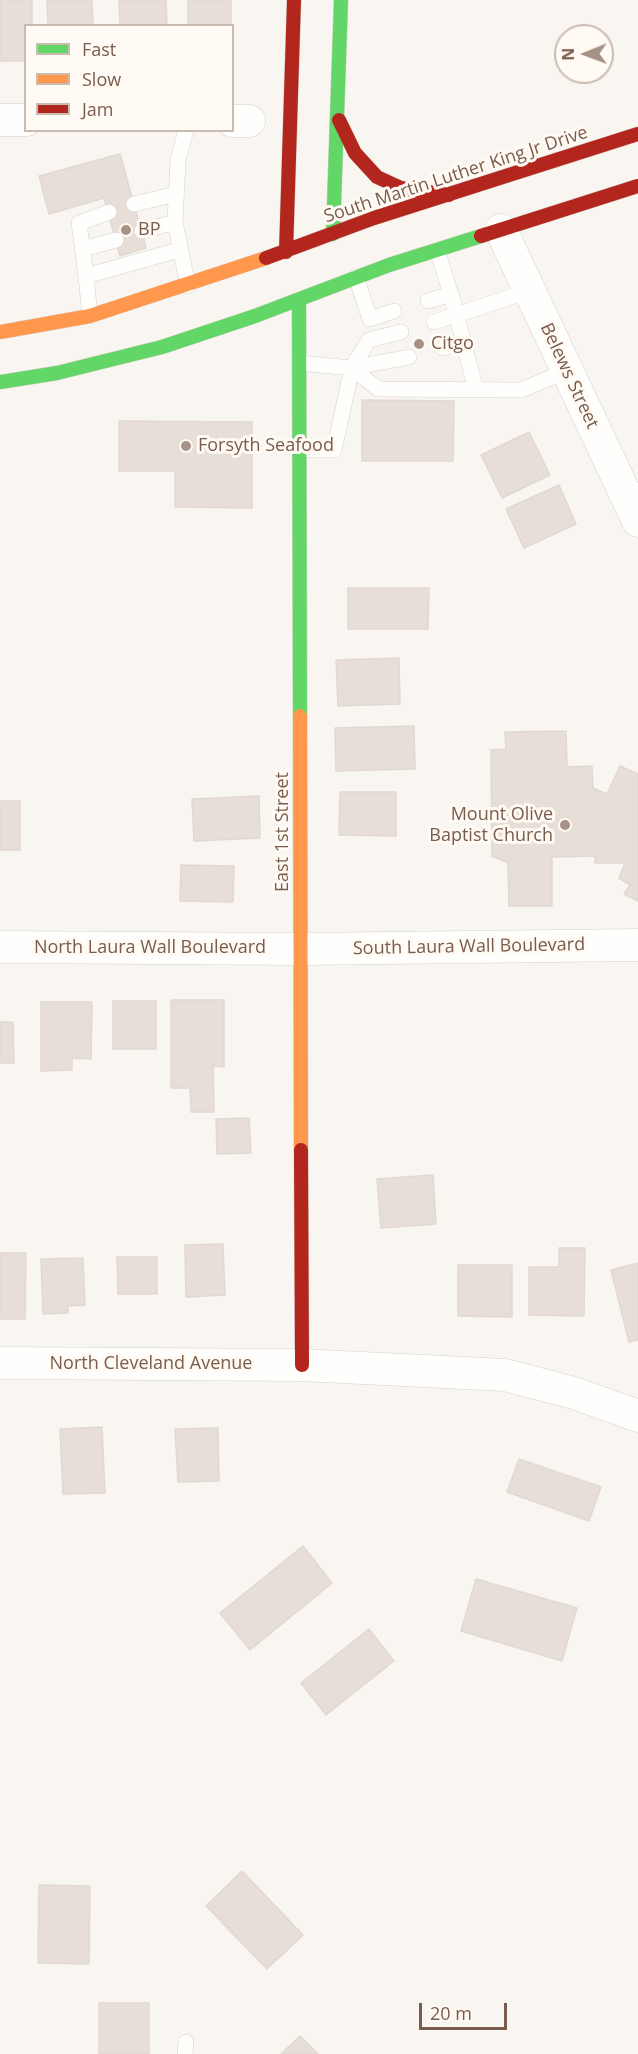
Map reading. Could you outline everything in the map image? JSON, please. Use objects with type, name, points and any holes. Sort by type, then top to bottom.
[{"type":"main road","points":[[287,256],[294,0]]},
{"type":"main road","points":[[323,253],[333,234],[341,0]]},
{"type":"main road","points":[[337,114],[355,153],[377,177],[388,184],[416,192],[449,195]]},
{"type":"main road","name":"South Martin Luther King Jr Drive","points":[[0,332],[90,316],[287,256],[333,234],[638,134]]},
{"type":"main road","points":[[0,382],[109,362],[172,344],[298,295],[638,186]]},
{"type":"main road","name":"East 1st Street","points":[[302,1365],[298,295],[309,281]]},
{"type":"street","points":[[0,120],[24,120]]},
{"type":"street","name":"Belews Street","points":[[501,230],[638,521]]},
{"type":"street","name":"South Laura Wall Boulevard","points":[[301,949],[638,945]]},
{"type":"street","name":"North Laura Wall Boulevard","points":[[0,948],[301,949]]},
{"type":"street","name":"North Cleveland Avenue","points":[[0,1363],[302,1365],[505,1375],[574,1393],[638,1416]]},
{"type":"lane","points":[[185,132],[178,160],[175,222],[188,286]]},
{"type":"lane","points":[[134,204],[176,194]]},
{"type":"lane","points":[[90,316],[80,223],[108,212]]},
{"type":"lane","points":[[142,231],[175,222]]},
{"type":"lane","points":[[83,249],[116,240]]},
{"type":"lane","points":[[86,276],[179,250]]},
{"type":"lane","points":[[437,250],[459,315],[476,390]]},
{"type":"lane","points":[[300,450],[334,450],[352,368],[369,340],[370,319],[357,277]]},
{"type":"lane","points":[[434,322],[529,291]]},
{"type":"lane","points":[[428,301],[451,294]]},
{"type":"lane","points":[[370,319],[394,312]]},
{"type":"lane","points":[[369,340],[401,332]]},
{"type":"lane","points":[[443,348],[465,342]]},
{"type":"lane","points":[[299,363],[352,368],[409,357]]},
{"type":"lane","points":[[352,368],[378,389],[521,390],[567,371]]},
{"type":"building","points":[[0,0],[32,0],[32,24],[24,24],[24,61],[0,61]]},
{"type":"building","points":[[47,0],[92,0],[93,24],[48,24]]},
{"type":"building","points":[[119,0],[166,0],[167,24],[120,24]]},
{"type":"building","points":[[188,0],[231,0],[231,24],[188,24]]},
{"type":"building","points":[[120,154],[146,248],[120,256],[104,198],[49,214],[39,176]]},
{"type":"building","points":[[362,400],[454,401],[453,461],[362,461]]},
{"type":"building","name":"Forsyth Seafood","points":[[119,421],[252,422],[252,508],[175,507],[175,471],[119,471]]},
{"type":"building","points":[[529,432],[550,475],[502,498],[481,455]]},
{"type":"building","points":[[559,485],[576,524],[524,548],[506,509]]},
{"type":"building","points":[[348,588],[429,588],[428,629],[348,629]]},
{"type":"building","points":[[399,658],[400,704],[338,706],[336,660]]},
{"type":"building","points":[[414,726],[415,769],[336,771],[335,728]]},
{"type":"building","name":"Mount Olive Baptist Church","points":[[566,731],[567,767],[592,766],[593,788],[607,794],[620,766],[638,774],[638,901],[624,894],[630,885],[619,878],[625,863],[595,863],[595,856],[552,857],[552,906],[509,906],[508,863],[492,856],[491,750],[506,749],[505,732]]},
{"type":"building","points":[[340,792],[396,792],[396,836],[339,835]]},
{"type":"building","points":[[259,796],[260,838],[194,841],[192,799]]},
{"type":"building","points":[[0,801],[20,801],[20,850],[0,850]]},
{"type":"building","points":[[181,865],[234,866],[233,902],[180,901]]},
{"type":"building","points":[[171,1000],[224,1000],[224,1067],[213,1066],[214,1112],[191,1112],[190,1088],[171,1088]]},
{"type":"building","points":[[113,1001],[156,1001],[156,1049],[113,1049]]},
{"type":"building","points":[[41,1002],[92,1002],[91,1059],[72,1058],[72,1070],[41,1071]]},
{"type":"building","points":[[0,1022],[13,1022],[14,1063],[0,1063]]},
{"type":"building","points":[[249,1118],[251,1153],[217,1154],[216,1119]]},
{"type":"building","points":[[433,1175],[436,1224],[381,1228],[377,1179]]},
{"type":"building","points":[[223,1244],[225,1295],[186,1297],[185,1245]]},
{"type":"building","points":[[559,1248],[585,1248],[584,1316],[529,1315],[529,1267],[559,1267]]},
{"type":"building","points":[[0,1253],[26,1253],[25,1319],[0,1319]]},
{"type":"building","points":[[117,1257],[157,1257],[157,1294],[118,1294]]},
{"type":"building","points":[[83,1258],[85,1305],[68,1306],[68,1313],[43,1314],[41,1259]]},
{"type":"building","points":[[638,1263],[638,1340],[629,1342],[611,1270]]},
{"type":"building","points":[[458,1265],[512,1265],[512,1317],[458,1316]]},
{"type":"building","points":[[102,1427],[105,1493],[63,1494],[60,1429]]},
{"type":"building","points":[[218,1428],[219,1481],[178,1482],[175,1429]]},
{"type":"building","points":[[519,1459],[601,1487],[589,1521],[507,1492]]},
{"type":"building","points":[[303,1546],[332,1583],[250,1650],[220,1613]]},
{"type":"building","points":[[476,1579],[577,1608],[562,1661],[461,1631]]},
{"type":"building","points":[[369,1629],[394,1661],[326,1715],[301,1683]]},
{"type":"building","points":[[242,1871],[303,1935],[267,1969],[206,1906]]},
{"type":"building","points":[[39,1885],[90,1886],[89,1964],[38,1963]]},
{"type":"building","points":[[99,2003],[149,2003],[149,2054],[99,2054]]},
{"type":"building","points":[[300,2036],[318,2054],[281,2054]]},
{"type":"traffic: fast","points":[[333,234],[341,0]]},
{"type":"traffic: fast","points":[[0,382],[57,373],[162,347],[255,316],[389,265],[481,236]]},
{"type":"traffic: fast","points":[[299,300],[300,716]]},
{"type":"traffic: slow","points":[[0,332],[90,316],[266,258]]},
{"type":"traffic: slow","points":[[300,716],[301,1150]]},
{"type":"traffic: jam","points":[[286,252],[294,0]]},
{"type":"traffic: jam","points":[[339,120],[355,153],[377,177],[401,188],[449,195]]},
{"type":"traffic: jam","points":[[266,258],[374,218],[638,134]]},
{"type":"traffic: jam","points":[[481,236],[638,186]]},
{"type":"traffic: jam","points":[[301,1150],[302,1365]]},
{"type":"place","name":"BP","points":[[126,230]]},
{"type":"place","name":"Citgo","points":[[419,344]]},
{"type":"place","name":"Forsyth Seafood","points":[[186,446]]},
{"type":"place","name":"Mount Olive Baptist Church","points":[[565,825]]}]
